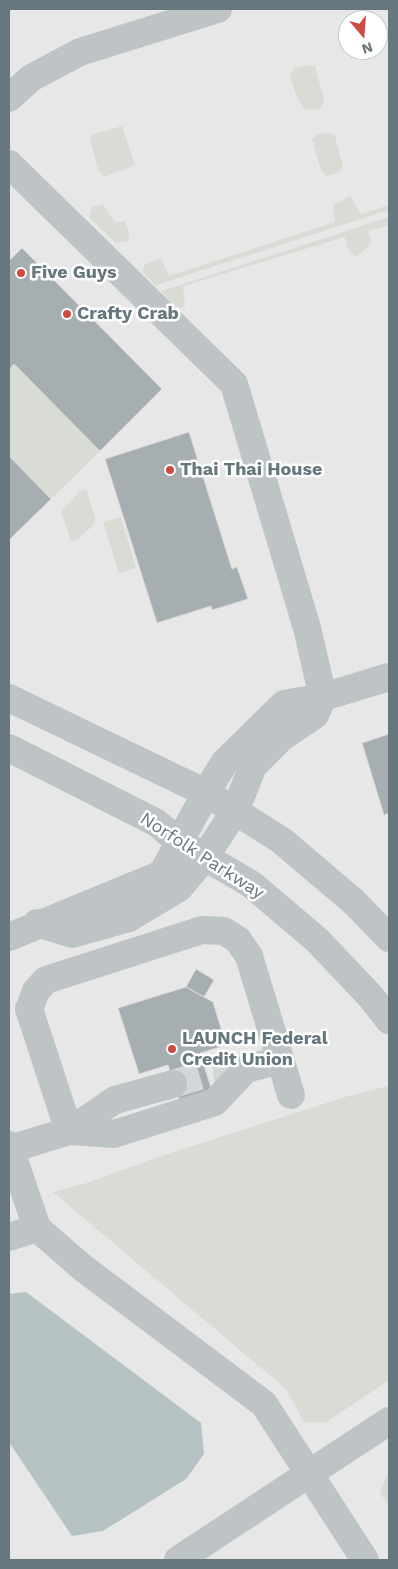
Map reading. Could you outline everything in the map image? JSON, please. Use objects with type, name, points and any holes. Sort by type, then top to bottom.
[{"type":"street","points":[[9,98],[31,78],[80,52],[218,9]]},
{"type":"street","points":[[9,164],[234,384],[307,628],[323,697],[315,715],[281,738],[253,766],[235,811],[205,857],[179,888],[129,918],[72,934],[37,923]]},
{"type":"street","points":[[9,937],[37,923],[57,918],[162,874],[224,763],[284,704],[323,697],[389,677]]},
{"type":"street","points":[[9,698],[206,793],[281,840],[354,902],[389,938]]},
{"type":"street","name":"Norfolk Parkway","points":[[9,748],[157,823],[179,842],[251,884],[317,940],[371,997],[389,1020]]},
{"type":"street","points":[[69,1131],[29,1009],[36,991],[46,980],[202,930],[224,931],[238,940],[249,956],[291,1095]]},
{"type":"street","points":[[280,1060],[246,1069],[215,1102],[114,1134],[69,1131],[9,1147],[37,1228],[83,1268],[264,1404],[365,1560]]},
{"type":"street","points":[[69,1131],[115,1100],[173,1084]]},
{"type":"street","points":[[9,1237],[37,1228]]},
{"type":"street","points":[[178,1560],[389,1421]]},
{"type":"shaded area","points":[[9,9],[389,9],[389,1560],[9,1560]]},
{"type":"shaded area","points":[[306,65],[315,66],[324,100],[320,109],[305,110],[296,95],[290,76],[294,68]]},
{"type":"shaded area","points":[[122,126],[135,165],[104,177],[98,169],[90,139],[91,135]]},
{"type":"shaded area","points":[[330,133],[335,136],[343,167],[339,172],[326,176],[321,170],[312,139],[319,134]]},
{"type":"shaded area","points":[[350,196],[361,214],[389,205],[389,210],[156,285],[143,273],[144,265],[161,258],[169,276],[335,222],[333,205]]},
{"type":"shaded area","points":[[103,204],[115,223],[125,221],[129,241],[116,243],[89,217],[92,207]]},
{"type":"shaded area","points":[[389,217],[389,225],[368,231],[371,240],[368,247],[355,257],[347,247],[345,237],[183,286],[185,307],[178,307],[162,291]]},
{"type":"shaded area","points":[[14,364],[100,451],[51,499],[9,456],[9,370]]},
{"type":"shaded area","points":[[86,489],[95,518],[94,525],[76,540],[71,541],[61,512],[80,491]]},
{"type":"shaded area","points":[[121,517],[136,568],[119,573],[103,522]]},
{"type":"shaded area","points":[[389,1086],[389,1380],[325,1423],[304,1422],[286,1389],[53,1192],[90,1182],[158,1157],[345,1097]]},
{"type":"shaded area","points":[[26,1292],[201,1423],[204,1454],[186,1479],[103,1531],[72,1536],[9,1442],[9,1294]]},
{"type":"shaded area","points":[[389,1470],[389,1506],[380,1493]]},
{"type":"building","points":[[22,248],[162,389],[100,451],[14,364],[9,370],[9,261]]},
{"type":"building","points":[[189,432],[232,569],[237,567],[248,599],[212,610],[211,606],[157,623],[105,459]]},
{"type":"building","points":[[9,456],[51,499],[9,540]]},
{"type":"building","points":[[389,734],[389,813],[384,815],[362,743]]},
{"type":"building","points":[[196,969],[214,980],[204,997],[186,987]]},
{"type":"building","name":"LAUNCH Federal Credit Union","points":[[186,987],[213,1002],[226,1045],[200,1053],[213,1094],[181,1105],[168,1065],[139,1074],[118,1008]]},
{"type":"tunnel","points":[[173,1084],[209,1073],[246,1069]]},
{"type":"place","name":"Five Guys","points":[[21,273]]},
{"type":"place","name":"Crafty Crab","points":[[67,314]]},
{"type":"place","name":"Thai Thai House","points":[[170,470]]},
{"type":"place","name":"LAUNCH Federal Credit Union","points":[[172,1049]]}]
